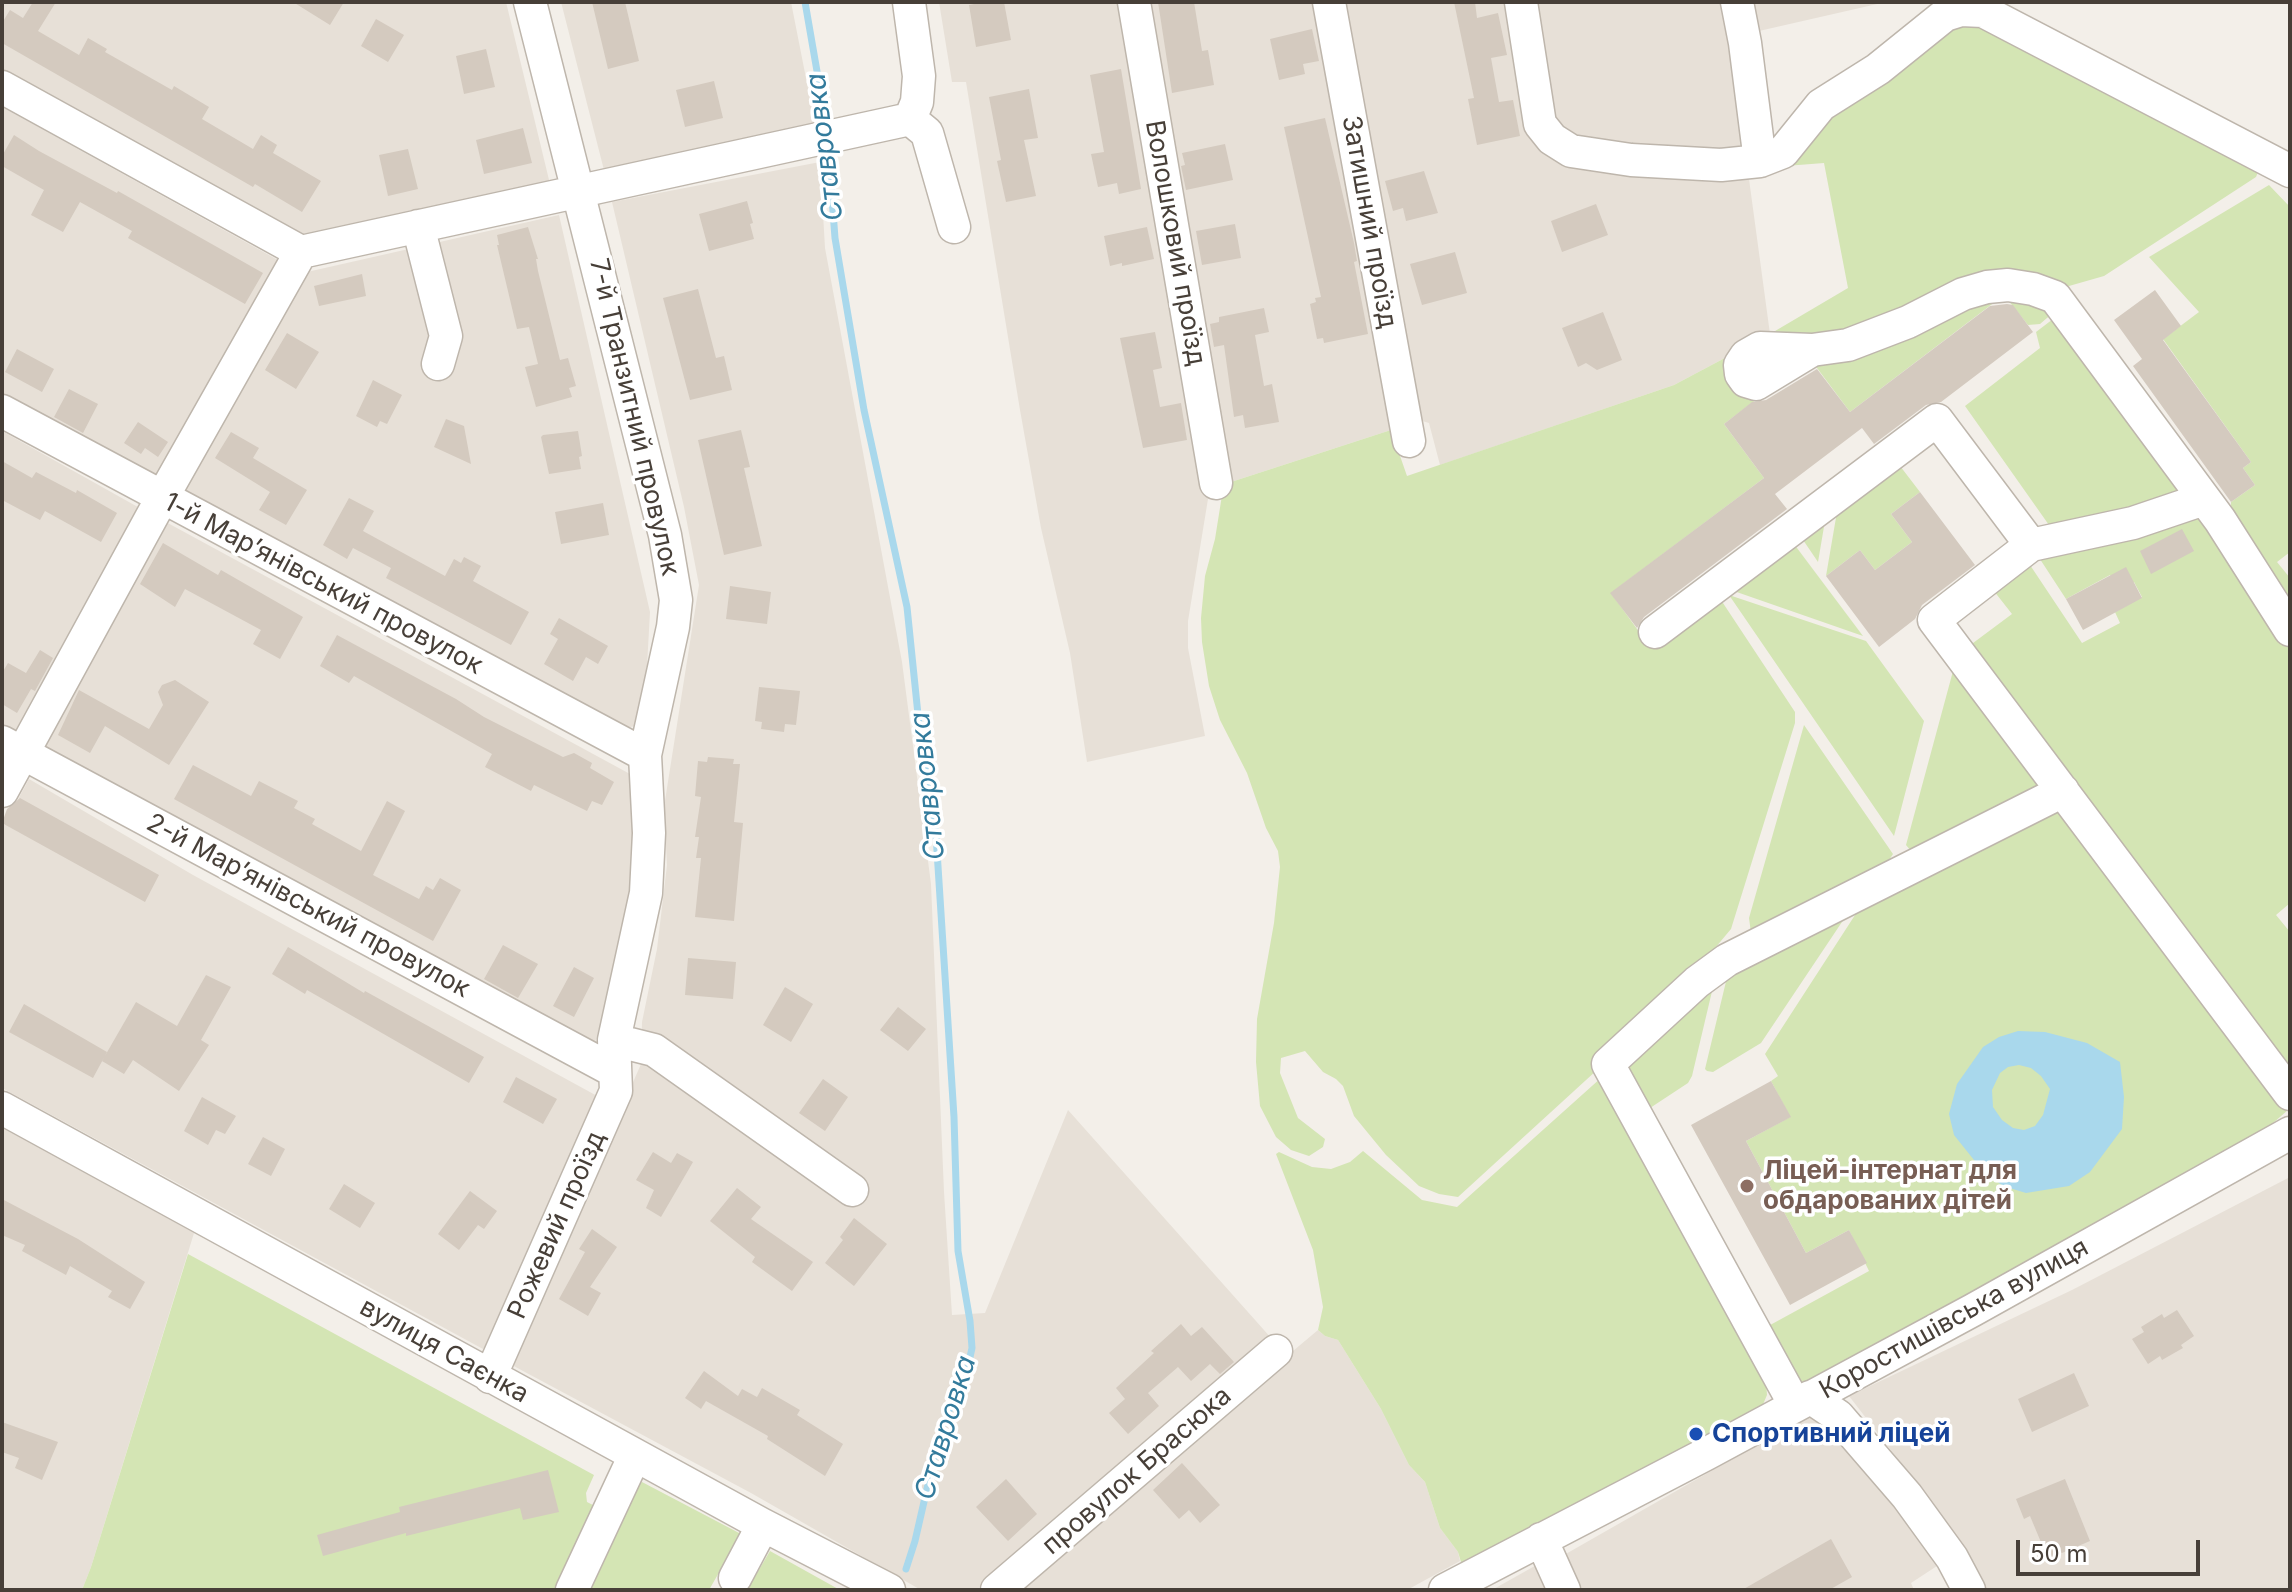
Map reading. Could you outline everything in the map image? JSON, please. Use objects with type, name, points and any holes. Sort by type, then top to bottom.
[{"type":"street","name":"7-й Транзитний провулок","points":[[530,2],[673,574],[676,600],[645,755],[649,833],[646,893],[614,1056]]},
{"type":"street","points":[[909,2],[919,76],[917,102],[910,119]]},
{"type":"street","name":"Волошковий проїзд","points":[[1134,2],[1216,483]]},
{"type":"street","name":"Затишний проїзд","points":[[1329,2],[1409,441]]},
{"type":"street","points":[[1521,2],[1540,124],[1552,139],[1571,151],[1631,160],[1721,165],[1760,161],[1783,152],[1821,105],[1878,69],[1945,15],[1980,7],[2290,171]]},
{"type":"street","points":[[1737,2],[1760,161]]},
{"type":"street","points":[[2,87],[301,252],[910,119]]},
{"type":"street","points":[[910,119],[927,133],[954,227]]},
{"type":"street","points":[[418,226],[446,336],[438,364]]},
{"type":"street","points":[[2,791],[12,747],[162,498],[301,252]]},
{"type":"street","points":[[1812,350],[1862,341],[1963,294],[1987,287],[2008,285],[2055,297],[2204,499],[2290,630]]},
{"type":"street","name":"1-й Марʼянівський провулок","points":[[2,411],[645,755]]},
{"type":"street","points":[[1655,632],[1937,420],[2031,545]]},
{"type":"street","points":[[2204,499],[2133,523],[2031,545],[1934,620],[2290,1094]]},
{"type":"street","name":"2-й Марʼянівський провулок","points":[[12,747],[614,1056],[654,1050],[852,1190]]},
{"type":"street","points":[[1969,1590],[1952,1558],[1907,1496],[1838,1416],[1803,1401],[1608,1064],[1697,982],[1727,960],[2063,791]]},
{"type":"street","name":"Рожевий проїзд","points":[[490,1377],[616,1091],[614,1056]]},
{"type":"street","name":"вулиця Саєнка","points":[[2,1108],[490,1377],[889,1590]]},
{"type":"street","name":"Коростишівська вулиця","points":[[1445,1590],[1973,1310],[2290,1133]]},
{"type":"street","name":"провулок Брасюка","points":[[997,1590],[1276,1351]]},
{"type":"street","points":[[572,1590],[635,1455]]},
{"type":"street","points":[[735,1578],[763,1525]]},
{"type":"street","points":[[1541,1539],[1564,1590]]},
{"type":"shaded area","points":[[2,2],[506,2],[550,184],[305,235],[257,212],[2,70]]},
{"type":"shaded area","points":[[561,2],[791,2],[816,129],[605,174]]},
{"type":"shaded area","points":[[939,2],[1121,2],[1208,499],[1188,621],[1188,648],[1205,736],[1087,762],[1070,653],[1041,528],[1020,410],[966,82],[952,82]]},
{"type":"shaded area","points":[[1143,2],[1314,2],[1391,430],[1228,483]]},
{"type":"shaded area","points":[[1338,2],[1725,2],[1770,334],[1674,385],[1440,465],[1429,423],[1419,420]]},
{"type":"shaded area","points":[[1754,2],[1886,2],[1759,31]]},
{"type":"shaded area","points":[[2,107],[287,265],[165,482],[2,396]]},
{"type":"shaded area","points":[[820,162],[825,248],[902,662],[931,884],[952,1315],[985,1313],[1068,1110],[1272,1339],[1053,1529],[976,1590],[921,1590],[751,1493],[510,1364],[641,1064],[642,1022],[657,949],[667,865],[664,807],[699,585],[684,507],[612,202]]},
{"type":"shaded area","points":[[559,215],[650,612],[647,666],[637,726],[623,728],[182,492],[307,272]]},
{"type":"shaded area","points":[[2,431],[145,511],[26,741],[2,727]]},
{"type":"shaded area","points":[[164,521],[630,774],[634,873],[627,930],[593,1050],[40,749]]},
{"type":"shaded area","points":[[29,779],[193,875],[599,1097],[503,1328],[483,1349],[2,1088],[2,829]]},
{"type":"shaded area","points":[[2,1127],[194,1233],[82,1590],[2,1590]]},
{"type":"shaded area","points":[[2290,1177],[2290,1590],[1986,1590],[1944,1519],[1849,1396],[2072,1290]]},
{"type":"shaded area","points":[[1318,1330],[1338,1340],[1381,1409],[1409,1465],[1425,1482],[1440,1528],[1458,1552],[1460,1561],[1407,1590],[1021,1590],[1218,1414]]},
{"type":"shaded area","points":[[1818,1410],[1940,1564],[1911,1583],[1914,1590],[1571,1590],[1557,1559]]},
{"type":"shaded area","points":[[1540,1563],[1551,1590],[1492,1590]]},
{"type":"green space","points":[[1966,15],[2258,172],[2256,177],[2104,276],[1881,327],[1757,399],[1724,424],[1764,478],[1611,593],[1650,647],[1719,597],[1795,712],[1795,723],[1731,929],[1679,991],[1458,1197],[1419,1186],[1386,1155],[1354,1116],[1343,1086],[1323,1072],[1305,1051],[1281,1058],[1280,1073],[1298,1118],[1325,1139],[1323,1147],[1309,1156],[1291,1150],[1276,1137],[1260,1106],[1256,1062],[1257,1019],[1274,923],[1280,867],[1278,851],[1266,828],[1247,773],[1220,720],[1209,686],[1202,642],[1205,576],[1223,489],[1228,483],[1391,430],[1407,476],[1674,385],[1848,288],[1824,163],[1747,169],[1798,142]]},
{"type":"green space","points":[[2269,185],[2290,207],[2290,552],[2277,562],[2290,578],[2290,611],[2266,561],[2231,506],[2231,502],[2255,485],[2243,468],[2251,462],[2163,339],[2199,312],[2149,257]]},
{"type":"green space","points":[[2014,291],[2040,298],[2054,312],[2040,324],[2028,325],[2004,295],[1850,412],[1811,360],[1866,348],[1896,336],[1964,300]]},
{"type":"green space","points":[[2057,316],[2178,486],[2178,491],[2056,535],[1965,406],[2040,348],[2036,332]]},
{"type":"green space","points":[[1897,462],[1920,492],[1891,514],[1912,542],[1875,570],[1860,550],[1826,576],[1838,506]]},
{"type":"green space","points":[[2196,512],[2290,649],[2290,903],[2276,915],[2290,932],[2290,1085],[1965,649],[2012,614],[1990,586],[2026,559],[2082,643],[2120,623],[2115,612],[2142,597],[2134,582],[2119,590],[2110,575],[2066,599],[2036,553]]},
{"type":"green space","points":[[1826,515],[1818,562],[1799,534]]},
{"type":"green space","points":[[1791,540],[1863,636],[1728,589]]},
{"type":"green space","points":[[1729,595],[1866,641],[1924,721],[1894,836]]},
{"type":"green space","points":[[1956,660],[2045,783],[1915,856],[1906,845]]},
{"type":"green space","points":[[1804,725],[1893,854],[1881,872],[1751,933],[1749,918]]},
{"type":"green space","points":[[2060,802],[2289,1106],[2288,1110],[2265,1130],[1814,1380],[1801,1383],[1761,1330],[1869,1271],[1849,1230],[1806,1253],[1746,1141],[1790,1117],[1771,1081],[1778,1076],[1765,1054],[1868,895]]},
{"type":"green space","points":[[1850,910],[1761,1043],[1713,1072],[1707,1071],[1729,969]]},
{"type":"green space","points":[[1713,987],[1692,1076],[1688,1083],[1647,1110],[1618,1063]]},
{"type":"green space","points":[[1602,1077],[1766,1381],[1767,1395],[1761,1409],[1464,1572],[1458,1552],[1440,1528],[1425,1482],[1409,1465],[1381,1409],[1338,1340],[1318,1330],[1323,1307],[1313,1250],[1276,1154],[1279,1152],[1312,1167],[1331,1169],[1350,1162],[1363,1151],[1422,1200],[1457,1207]]},
{"type":"green space","points":[[188,1254],[594,1475],[586,1493],[587,1502],[601,1509],[560,1590],[82,1590]]},
{"type":"green space","points":[[642,1482],[741,1534],[709,1590],[581,1590],[626,1491]]},
{"type":"green space","points":[[770,1551],[840,1590],[747,1590]]},
{"type":"water","points":[[2018,1031],[2045,1032],[2087,1043],[2120,1062],[2124,1097],[2122,1129],[2090,1172],[2069,1186],[2026,1193],[2003,1186],[1982,1170],[1954,1135],[1949,1114],[1957,1084],[1983,1047],[1999,1037]],"holes":[[[2019,1065],[2031,1068],[2050,1089],[2043,1115],[2035,1126],[2024,1130],[2013,1128],[2002,1120],[1993,1107],[1992,1090],[2000,1073],[2008,1067]]]},
{"type":"building","points":[[33,2],[56,2],[38,31],[79,55],[88,38],[107,49],[105,52],[209,107],[202,119],[253,149],[261,135],[277,145],[273,153],[321,181],[302,212],[2,43],[2,23],[10,10],[23,18]]},
{"type":"building","points":[[293,2],[344,2],[330,25]]},
{"type":"building","points":[[592,2],[625,2],[639,61],[608,69]]},
{"type":"building","points":[[1004,2],[1011,40],[976,47],[969,5]]},
{"type":"building","points":[[1158,2],[1194,2],[1202,51],[1208,50],[1214,85],[1172,93]]},
{"type":"building","points":[[1454,2],[1475,2],[1477,18],[1498,13],[1507,55],[1491,58],[1499,102],[1513,100],[1520,136],[1477,145],[1468,99],[1474,98]]},
{"type":"building","points":[[376,19],[404,35],[388,62],[361,46]]},
{"type":"building","points":[[1312,29],[1319,61],[1303,64],[1305,74],[1279,80],[1270,39]]},
{"type":"building","points":[[486,49],[495,87],[464,94],[456,56]]},
{"type":"building","points":[[1121,69],[1141,189],[1119,194],[1117,183],[1098,187],[1091,154],[1104,152],[1090,75]]},
{"type":"building","points":[[714,81],[723,118],[685,127],[676,90]]},
{"type":"building","points":[[1029,89],[1038,138],[1024,140],[1036,196],[1006,202],[989,97]]},
{"type":"building","points":[[1325,118],[1354,243],[1357,261],[1354,262],[1368,334],[1324,343],[1323,338],[1317,339],[1310,304],[1321,297],[1284,127]]},
{"type":"building","points":[[523,128],[532,163],[484,174],[476,140]]},
{"type":"building","points":[[14,135],[263,273],[245,304],[128,238],[132,231],[80,202],[63,232],[31,215],[44,190],[2,166],[2,156]]},
{"type":"building","points":[[1225,144],[1233,180],[1186,190],[1182,153]]},
{"type":"building","points":[[408,149],[418,189],[388,196],[379,155]]},
{"type":"building","points":[[1424,171],[1438,213],[1406,221],[1403,208],[1393,211],[1385,181]]},
{"type":"building","points":[[747,201],[754,239],[709,251],[699,214]]},
{"type":"building","points":[[1596,204],[1608,235],[1562,252],[1551,221]]},
{"type":"building","points":[[1235,224],[1241,258],[1202,265],[1196,231]]},
{"type":"building","points":[[528,227],[560,360],[568,358],[576,386],[569,388],[572,397],[536,407],[525,367],[538,364],[529,327],[517,329],[497,245],[497,235]]},
{"type":"building","points":[[1147,227],[1154,259],[1110,266],[1104,236]]},
{"type":"building","points":[[1455,252],[1467,293],[1422,305],[1410,264]]},
{"type":"building","points":[[362,274],[366,296],[319,306],[314,286]]},
{"type":"building","points":[[698,289],[716,358],[724,356],[732,390],[690,400],[663,298]]},
{"type":"building","points":[[2155,290],[2181,326],[2163,340],[2251,462],[2243,468],[2255,485],[2231,502],[2133,366],[2142,359],[2114,320]]},
{"type":"building","points":[[2013,305],[2033,332],[1941,402],[1926,405],[1874,444],[1862,428],[1775,494],[1787,509],[1644,617],[1637,628],[1610,593],[1764,478],[1724,424],[1752,402],[1766,400],[1817,369],[1850,412],[1990,306]]},
{"type":"building","points":[[1264,308],[1269,332],[1255,335],[1264,386],[1272,384],[1279,422],[1245,428],[1243,415],[1234,417],[1224,345],[1214,347],[1210,324],[1219,322],[1219,317]]},
{"type":"building","points":[[1603,312],[1622,360],[1597,370],[1586,363],[1578,367],[1562,328]]},
{"type":"building","points":[[1155,332],[1162,368],[1153,370],[1160,407],[1181,403],[1187,440],[1143,448],[1120,338]]},
{"type":"building","points":[[287,333],[319,352],[296,389],[265,370]]},
{"type":"building","points":[[17,349],[54,369],[42,392],[5,372]]},
{"type":"building","points":[[373,380],[402,395],[387,424],[380,421],[377,427],[356,416]]},
{"type":"building","points":[[69,389],[98,404],[83,433],[54,417]]},
{"type":"building","points":[[446,419],[464,426],[471,464],[434,447]]},
{"type":"building","points":[[138,422],[168,442],[158,457],[145,448],[141,454],[124,443]]},
{"type":"building","points":[[741,430],[750,467],[744,468],[762,546],[724,555],[698,440]]},
{"type":"building","points":[[578,431],[581,469],[549,474],[541,437]]},
{"type":"building","points":[[231,432],[259,448],[253,458],[307,490],[286,525],[259,510],[270,492],[215,458]]},
{"type":"building","points":[[2,461],[32,478],[36,472],[76,493],[77,490],[117,513],[101,542],[45,511],[40,520],[2,500]]},
{"type":"building","points":[[1920,492],[1975,565],[1922,605],[1915,619],[1879,647],[1826,576],[1860,550],[1875,570],[1912,542],[1891,514]]},
{"type":"building","points":[[349,498],[374,511],[363,531],[445,576],[454,559],[461,563],[464,557],[481,566],[473,581],[529,612],[511,645],[386,578],[391,568],[353,548],[347,559],[323,545]]},
{"type":"building","points":[[603,503],[609,535],[561,544],[555,512]]},
{"type":"building","points":[[2182,529],[2194,551],[2151,574],[2140,551]]},
{"type":"building","points":[[163,543],[218,575],[221,570],[303,617],[280,659],[253,644],[261,630],[185,589],[175,607],[140,584]]},
{"type":"building","points":[[2126,567],[2142,598],[2083,630],[2066,599]]},
{"type":"building","points":[[730,586],[771,592],[767,624],[726,619]]},
{"type":"building","points":[[559,618],[608,646],[598,664],[586,657],[573,681],[544,664],[558,639],[550,634]]},
{"type":"building","points":[[337,635],[563,757],[574,753],[592,763],[590,768],[614,782],[602,805],[592,801],[587,811],[534,785],[531,791],[485,767],[492,754],[354,676],[349,683],[320,666]]},
{"type":"building","points":[[40,650],[53,658],[35,691],[31,689],[17,713],[2,704],[2,673],[8,663],[26,673]]},
{"type":"building","points":[[175,680],[209,702],[169,765],[105,726],[90,753],[58,735],[79,690],[149,729],[163,705],[158,692],[162,685]]},
{"type":"building","points":[[759,687],[800,691],[796,725],[785,724],[784,732],[761,729],[762,722],[755,721]]},
{"type":"building","points":[[708,757],[734,759],[733,764],[740,764],[734,822],[743,823],[734,921],[695,917],[701,858],[696,858],[699,837],[695,837],[701,797],[695,796],[698,761],[707,762]]},
{"type":"building","points":[[193,765],[251,796],[259,781],[298,801],[294,808],[315,819],[312,824],[361,851],[387,801],[405,811],[373,875],[419,899],[426,886],[433,890],[440,878],[461,890],[433,941],[174,799]]},
{"type":"building","points":[[20,798],[159,875],[145,902],[2,823],[7,809]]},
{"type":"building","points":[[503,945],[538,964],[518,998],[484,979]]},
{"type":"building","points":[[288,947],[364,993],[484,1057],[469,1083],[307,990],[305,994],[272,974]]},
{"type":"building","points":[[688,958],[736,962],[733,999],[685,995]]},
{"type":"building","points":[[574,967],[594,978],[574,1017],[553,1006]]},
{"type":"building","points":[[206,975],[231,987],[201,1040],[209,1045],[179,1091],[133,1060],[124,1074],[102,1061],[136,1002],[177,1026]]},
{"type":"building","points":[[785,987],[813,1004],[791,1042],[763,1025]]},
{"type":"building","points":[[24,1004],[107,1052],[93,1078],[9,1032]]},
{"type":"building","points":[[898,1007],[926,1029],[908,1051],[880,1030]]},
{"type":"building","points":[[516,1077],[557,1099],[543,1124],[503,1102]]},
{"type":"building","points":[[823,1079],[848,1097],[825,1131],[799,1113]]},
{"type":"building","name":"Ліцей-інтернат для обдарованих дітей","points":[[1771,1081],[1791,1117],[1746,1141],[1806,1253],[1849,1230],[1867,1263],[1790,1305],[1691,1125]]},
{"type":"building","points":[[202,1097],[236,1116],[225,1134],[216,1130],[208,1145],[184,1131]]},
{"type":"building","points":[[263,1137],[285,1149],[271,1176],[248,1164]]},
{"type":"building","points":[[653,1152],[671,1163],[677,1153],[693,1162],[661,1217],[646,1208],[654,1190],[636,1180]]},
{"type":"building","points":[[344,1184],[375,1203],[360,1228],[329,1209]]},
{"type":"building","points":[[737,1188],[761,1207],[751,1219],[813,1262],[792,1291],[752,1262],[755,1257],[710,1221]]},
{"type":"building","points":[[470,1191],[497,1211],[484,1229],[478,1225],[459,1250],[438,1234]]},
{"type":"building","points":[[2,1199],[78,1239],[145,1282],[130,1309],[108,1297],[112,1291],[70,1266],[66,1275],[22,1251],[25,1245],[2,1235]]},
{"type":"building","points":[[854,1218],[887,1244],[854,1286],[825,1263],[843,1240],[840,1237]]},
{"type":"building","points":[[592,1229],[617,1247],[590,1287],[601,1293],[588,1316],[559,1299],[585,1252],[579,1249]]},
{"type":"building","points":[[2177,1310],[2194,1336],[2181,1345],[2183,1348],[2148,1364],[2132,1339],[2144,1332],[2141,1327],[2162,1314],[2164,1318]]},
{"type":"building","points":[[1181,1324],[1191,1336],[1202,1327],[1234,1362],[1220,1374],[1210,1364],[1191,1381],[1178,1367],[1148,1393],[1159,1406],[1128,1434],[1109,1413],[1125,1399],[1116,1388]]},
{"type":"building","points":[[704,1371],[738,1396],[742,1389],[757,1397],[762,1388],[800,1410],[797,1415],[843,1444],[825,1476],[767,1439],[768,1436],[706,1401],[701,1409],[685,1398]]},
{"type":"building","points":[[2074,1373],[2089,1406],[2032,1432],[2018,1399]]},
{"type":"building","points":[[2,1422],[58,1442],[42,1480],[15,1468],[19,1458],[2,1452]]},
{"type":"building","points":[[1182,1463],[1220,1505],[1200,1523],[1189,1510],[1179,1519],[1153,1490]]},
{"type":"building","points":[[548,1470],[559,1512],[523,1520],[520,1508],[406,1536],[406,1533],[323,1556],[317,1535],[400,1512],[399,1507]]},
{"type":"building","points":[[1006,1479],[1037,1514],[1008,1541],[976,1507]]},
{"type":"building","points":[[2065,1479],[2090,1541],[2048,1559],[2030,1516],[2024,1519],[2016,1499]]},
{"type":"building","points":[[1831,1539],[1852,1577],[1829,1590],[1742,1590]]},
{"type":"waterway","name":"Ставровка","points":[[805,2],[827,129]]},
{"type":"waterway","name":"Ставровка","points":[[828,145],[835,238],[864,410],[907,607],[921,744],[936,835],[954,1117],[958,1251],[972,1348],[968,1366],[940,1432],[906,1569]]},
{"type":"place","name":"Ліцей-інтернат для обдарованих дітей","points":[[1747,1186]]},
{"type":"place","name":"Спортивний ліцей","points":[[1696,1434]]}]
